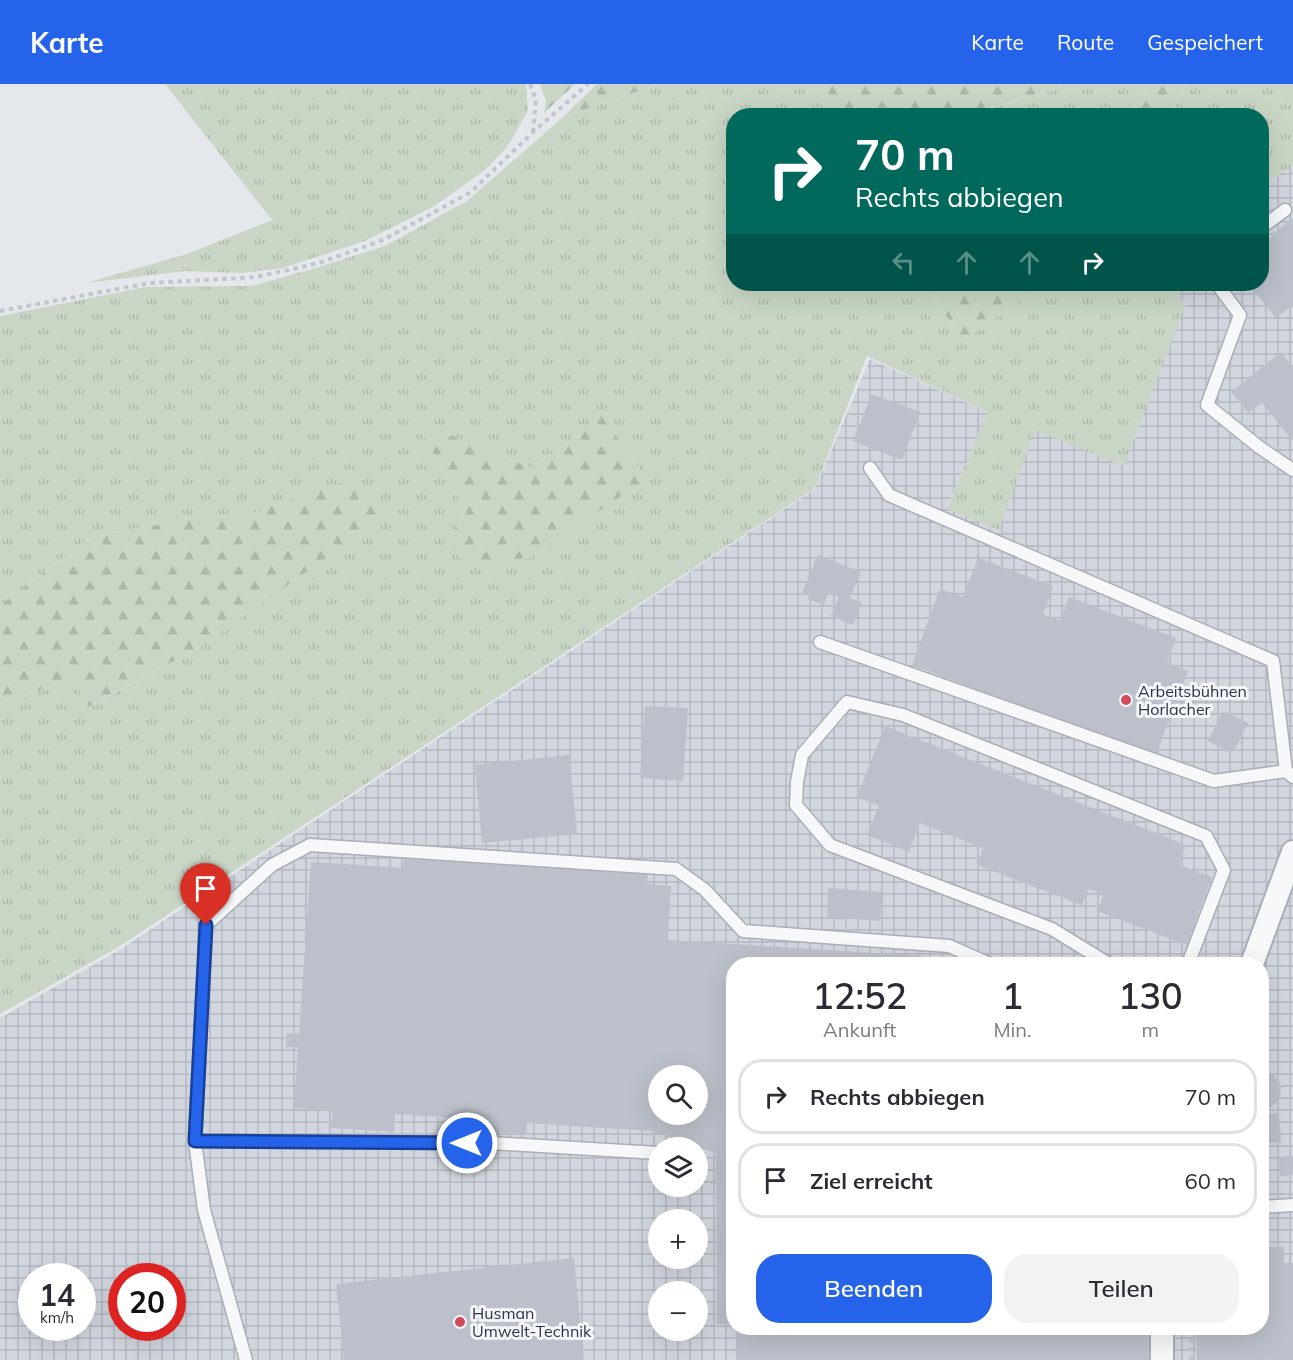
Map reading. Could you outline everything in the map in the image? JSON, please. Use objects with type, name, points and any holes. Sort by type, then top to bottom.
[{"type":"street","points":[[1255,957],[1293,852]]},
{"type":"street","points":[[1162,1335],[1162,1360]]},
{"type":"lane","points":[[1269,222],[1285,210]]},
{"type":"lane","points":[[1222,291],[1240,315],[1207,405],[1259,447],[1293,470]]},
{"type":"lane","points":[[820,642],[1214,781],[1289,774],[1273,661],[889,495],[870,468]]},
{"type":"lane","points":[[1098,957],[1052,929],[830,845],[796,805],[802,755],[847,702],[903,714],[1206,836],[1224,870],[1191,957]]},
{"type":"lane","points":[[246,1360],[204,1210],[195,1141],[206,925],[272,866],[310,845],[676,869],[705,890],[743,931],[949,946],[974,957]]},
{"type":"lane","points":[[195,1141],[490,1143],[648,1152]]},
{"type":"lane","points":[[1269,1207],[1293,1205]]},
{"type":"path","points":[[530,84],[536,100],[532,132]]},
{"type":"path","points":[[0,311],[150,283],[256,277],[319,262],[383,240],[471,192],[532,132],[588,84]]},
{"type":"path","points":[[1191,1338],[1191,1360]]},
{"type":"shaded area","points":[[1293,166],[1293,1360],[0,1360],[0,1018],[121,949],[815,489],[870,359],[988,412],[947,508],[1035,430],[1185,306],[1178,291],[1269,291],[1269,181]]},
{"type":"green space","points":[[165,84],[526,84],[528,111],[507,147],[485,170],[433,207],[365,241],[283,268],[242,273],[185,271],[86,283],[187,254],[272,220]]},
{"type":"green space","points":[[540,84],[575,84],[544,113],[546,101]]},
{"type":"green space","points":[[597,84],[659,84],[563,117]]},
{"type":"green space","points":[[659,84],[824,84],[836,108],[726,108],[726,291],[930,291],[963,341],[1033,291],[1178,291],[1185,306],[1124,466],[1035,430],[999,530],[947,509],[988,412],[867,356],[815,488],[120,946],[0,1014],[0,703],[73,679],[89,707],[204,645],[315,489],[252,514],[187,519],[91,537],[0,605],[0,316],[146,287],[251,286],[385,246],[467,201],[563,117]],"holes":[[[602,417],[443,543],[467,512],[417,423],[532,468]]]},
{"type":"green space","points":[[824,84],[1065,84],[1063,87],[990,108],[835,108]]},
{"type":"green space","points":[[1065,84],[1150,84],[1134,108],[993,108],[1063,87]]},
{"type":"green space","points":[[1150,84],[1187,84],[1173,108],[1134,108]]},
{"type":"green space","points":[[1187,84],[1293,84],[1293,166],[1269,181],[1269,108],[1174,108]]},
{"type":"green space","points":[[930,291],[1033,291],[963,341]]},
{"type":"green space","points":[[602,416],[647,479],[529,558],[465,562],[443,543],[467,512],[416,422],[532,468]]},
{"type":"green space","points":[[357,480],[382,518],[204,645],[88,707],[73,679],[0,703],[0,605],[91,537],[187,519],[252,514],[315,489]]},
{"type":"building","points":[[1293,218],[1293,305],[1276,318],[1254,291],[1269,291],[1269,238]]},
{"type":"building","points":[[1281,352],[1293,367],[1293,441],[1262,403],[1248,413],[1231,392]]},
{"type":"building","points":[[872,394],[920,412],[902,460],[853,441]]},
{"type":"building","points":[[818,555],[861,572],[850,598],[862,603],[853,625],[831,616],[839,597],[829,592],[824,605],[808,599],[810,596],[802,593]]},
{"type":"building","points":[[978,558],[1053,586],[1043,614],[1060,621],[1069,597],[1176,638],[1167,663],[1188,671],[1155,757],[912,665],[940,589],[963,597]]},
{"type":"building","points":[[645,706],[688,708],[683,781],[640,778]]},
{"type":"building","points":[[1223,711],[1248,723],[1233,753],[1208,741]]},
{"type":"building","points":[[885,726],[1186,845],[1179,865],[1212,877],[1187,945],[1097,911],[1104,894],[1089,889],[1082,905],[977,865],[983,848],[920,823],[909,852],[867,835],[879,806],[857,797]]},
{"type":"building","points":[[569,755],[577,834],[482,843],[475,765]]},
{"type":"building","points":[[404,859],[648,874],[647,884],[671,886],[668,940],[922,956],[726,957],[726,1324],[717,1324],[716,1153],[708,1150],[708,1137],[669,1137],[651,1131],[527,1123],[526,1134],[490,1132],[491,1120],[395,1114],[394,1132],[331,1128],[333,1110],[294,1108],[298,1047],[286,1047],[287,1033],[299,1034],[311,862],[403,868]]},
{"type":"building","points":[[828,888],[882,892],[880,921],[827,917]]},
{"type":"building","points":[[1269,1074],[1279,1081],[1281,1088],[1280,1096],[1270,1108]]},
{"type":"building","points":[[1279,1113],[1281,1142],[1269,1143],[1269,1114]]},
{"type":"building","points":[[1293,1156],[1293,1175],[1280,1176],[1279,1157]]},
{"type":"building","points":[[1269,1247],[1284,1247],[1284,1263],[1293,1263],[1293,1360],[1197,1360],[1196,1335],[1269,1335]]},
{"type":"building","name":"Husman Umwelt-Technik","points":[[574,1258],[584,1360],[344,1360],[336,1284]]},
{"type":"building","points":[[736,1335],[1149,1335],[1149,1360],[736,1360]]},
{"type":"place","name":"Arbeitsbühnen Horlacher","points":[[1126,700]]},
{"type":"place","name":"Husman Umwelt-Technik","points":[[460,1322]]},
{"type":"route","points":[[206,925],[195,1141],[467,1143]]}]
